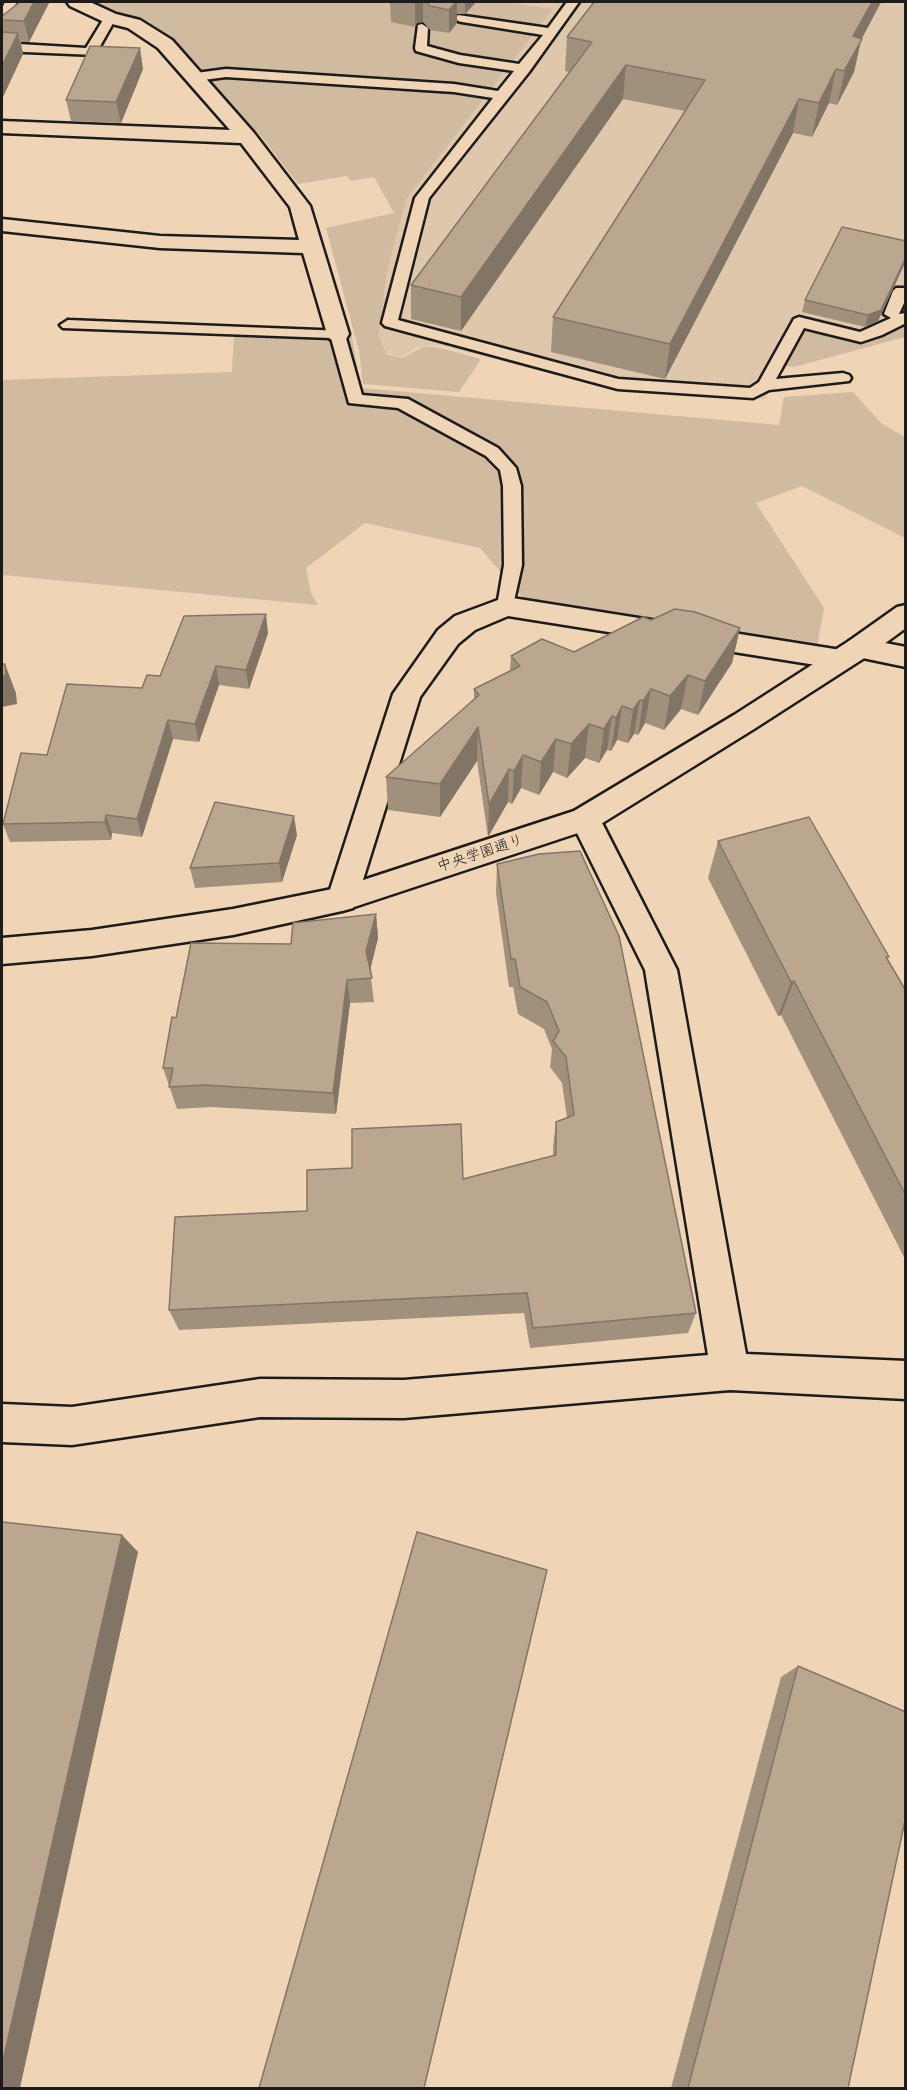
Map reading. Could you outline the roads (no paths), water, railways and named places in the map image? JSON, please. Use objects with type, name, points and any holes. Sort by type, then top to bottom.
[{"type":"street","points":[[76,2],[110,18],[134,24],[165,44],[248,137],[300,206],[338,334]]},
{"type":"street","points":[[2,127],[248,137]]},
{"type":"street","points":[[2,225],[160,242],[314,247]]},
{"type":"street","points":[[342,899],[408,694],[448,637],[465,623],[506,606],[639,625],[804,655],[850,653],[906,657]]},
{"type":"street","name":"中央学園通り","points":[[2,951],[92,943],[233,922],[342,899],[585,819],[744,722],[906,614]]},
{"type":"street","points":[[585,819],[662,970],[730,1372]]},
{"type":"street","points":[[2,1423],[72,1426],[260,1398],[404,1399],[730,1372],[906,1380]]},
{"type":"lane","points":[[2,18],[11,2]]},
{"type":"lane","points":[[573,2],[524,69],[422,198],[390,323],[618,384],[753,393],[765,385],[799,322],[861,337],[897,315],[904,288]]},
{"type":"lane","points":[[2,47],[90,52],[110,18]]},
{"type":"lane","points":[[462,18],[551,32]]},
{"type":"lane","points":[[422,28],[421,48],[459,59],[524,69]]},
{"type":"lane","points":[[196,77],[226,73],[454,88],[502,96]]},
{"type":"lane","points":[[68,325],[338,334],[355,399],[402,403],[492,452],[508,468],[512,486],[513,565],[506,606]]},
{"type":"lane","points":[[765,385],[843,378]]}]
